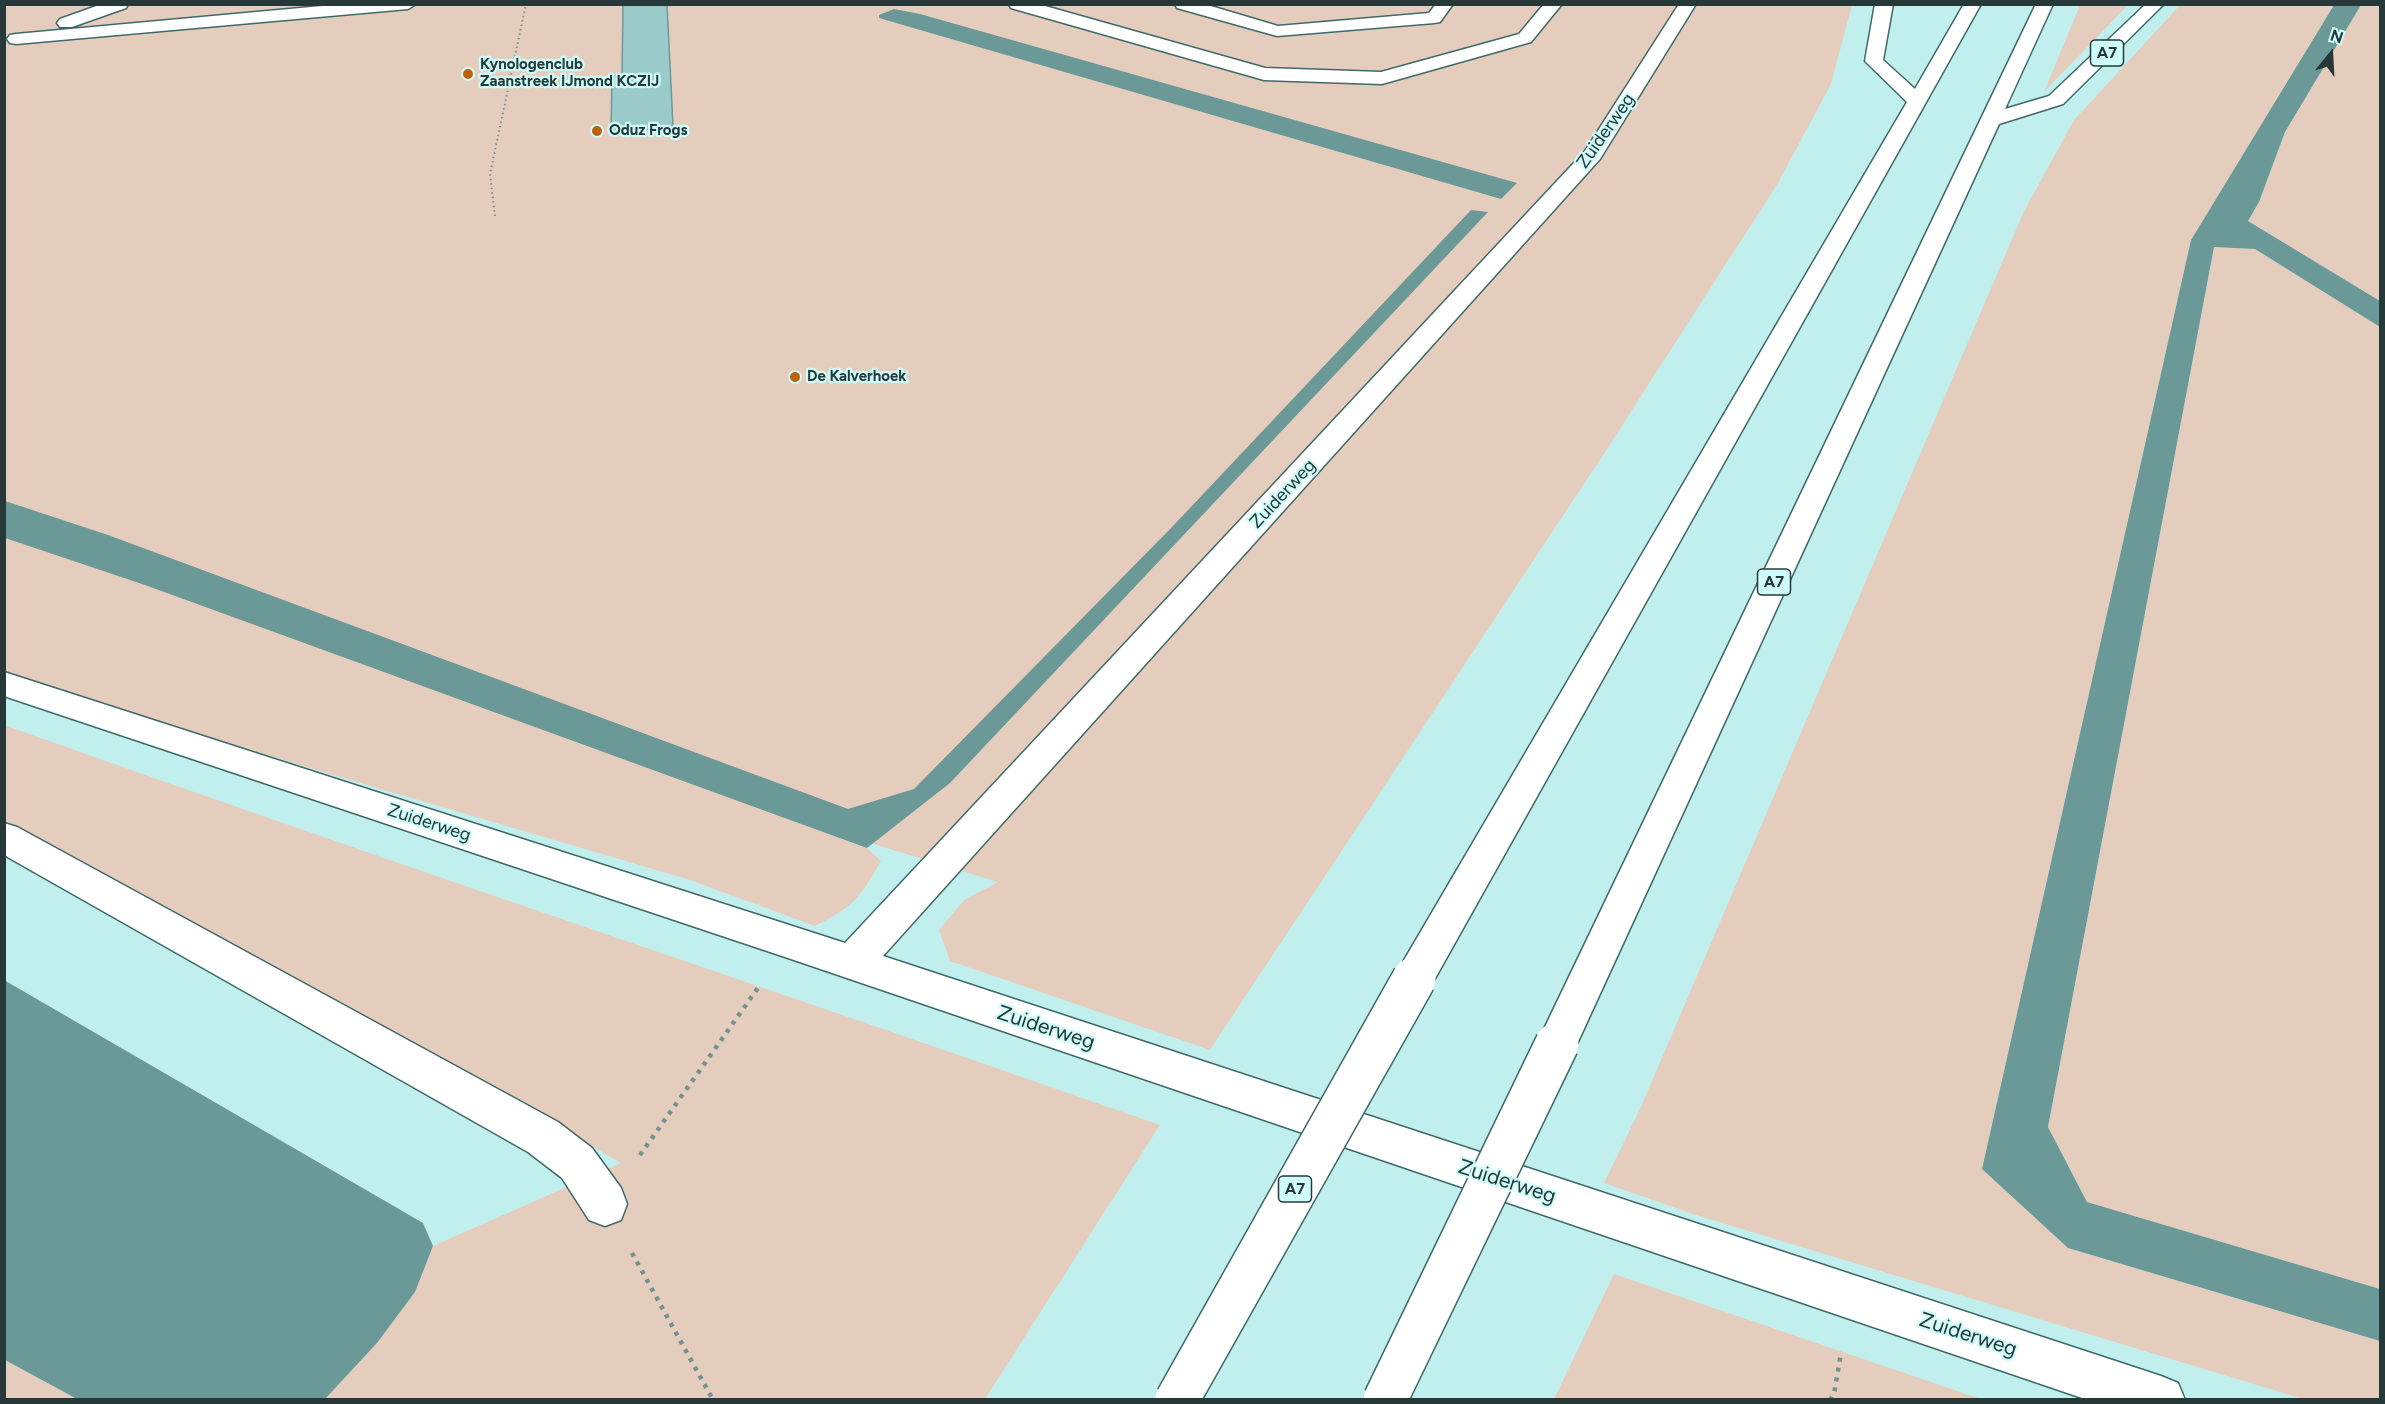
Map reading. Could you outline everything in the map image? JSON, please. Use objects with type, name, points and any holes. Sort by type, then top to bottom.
[{"type":"main road","points":[[10,41],[120,4]]},
{"type":"main road","points":[[10,41],[408,4]]},
{"type":"main road","points":[[1017,4],[1264,74],[1382,78],[1525,38],[1554,4]]},
{"type":"main road","points":[[1183,4],[1277,32],[1434,18],[1445,4]]},
{"type":"main road","points":[[1201,9],[1245,4]]},
{"type":"main road","name":"Zuiderweg","points":[[852,963],[1593,155],[1688,4]]},
{"type":"main road","points":[[1884,4],[1874,61],[1917,101]]},
{"type":"main road","name":"A7","points":[[1177,1400],[1414,979],[1973,4]]},
{"type":"main road","name":"A7","points":[[1385,1400],[1557,1044],[2045,4]]},
{"type":"main road","name":"A7","points":[[1992,120],[2056,100],[2156,4]]},
{"type":"main road","name":"Zuiderweg","points":[[4,684],[791,942],[2161,1400]]},
{"type":"main road","points":[[4,837],[543,1137],[578,1163],[605,1204]]},
{"type":"path","points":[[495,216],[490,174],[526,4]]},
{"type":"path","points":[[713,1400],[605,1204],[791,942]]},
{"type":"shaded area","name":"De Kalverhoek","points":[[5,5],[1852,5],[1831,84],[1778,183],[1607,449],[1210,1050],[950,961],[939,930],[964,900],[998,882],[772,813],[867,848],[881,861],[855,900],[839,913],[815,926],[687,879],[306,767],[5,673]]},
{"type":"shaded area","points":[[2080,5],[2128,5],[2044,92]]},
{"type":"shaded area","points":[[2180,5],[2334,5],[2191,240],[1982,1169],[2068,1248],[2380,1341],[2380,1399],[2303,1399],[1699,1216],[1604,1183],[1640,1109],[2024,211],[2074,120]]},
{"type":"shaded area","points":[[2361,5],[2380,5],[2380,301],[2248,221],[2259,202],[2285,132]]},
{"type":"shaded area","points":[[2214,247],[2255,249],[2380,327],[2380,1289],[2087,1202],[2048,1127]]},
{"type":"shaded area","points":[[4,725],[1160,1125],[985,1399],[325,1399],[377,1343],[415,1292],[433,1246],[621,1163],[521,1105],[5,840]]},
{"type":"shaded area","points":[[1614,1274],[1966,1394],[1982,1399],[1554,1399]]},
{"type":"shaded area","points":[[5,1360],[77,1399],[5,1399]]},
{"type":"water","points":[[2334,5],[2361,5],[2285,132],[2259,202],[2248,221],[2380,301],[2380,327],[2255,249],[2214,247],[2048,1127],[2087,1202],[2380,1289],[2380,1341],[2068,1248],[1982,1169],[2191,240]]},
{"type":"water","points":[[894,9],[920,14],[1517,183],[1501,199],[879,18],[879,15]]},
{"type":"water","points":[[1471,210],[1488,212],[950,783],[867,848],[145,585],[5,538],[5,501],[108,535],[848,809],[914,789],[1173,526]]},
{"type":"water","points":[[4,980],[423,1223],[433,1246],[415,1292],[377,1343],[325,1399],[77,1399],[5,1360]]},
{"type":"building","points":[[623,4],[667,4],[673,126],[611,134],[612,76],[622,75]]},
{"type":"place","name":"Kynologenclub Zaanstreek IJmond KCZIJ","points":[[468,74]]},
{"type":"place","name":"Oduz Frogs","points":[[597,131]]},
{"type":"place","name":"De Kalverhoek","points":[[795,377]]}]
